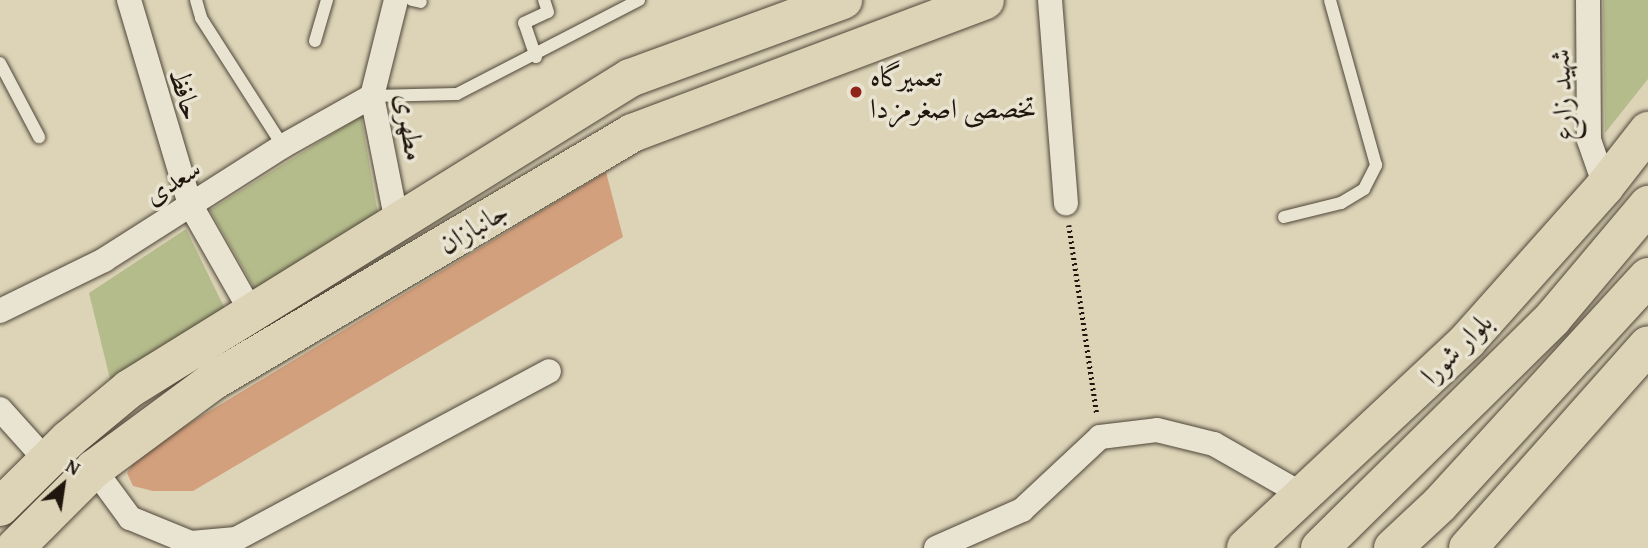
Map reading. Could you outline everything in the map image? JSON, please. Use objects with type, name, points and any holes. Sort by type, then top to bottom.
[{"type":"main road","name":"جانبازان","points":[[0,507],[47,460],[129,389],[630,78],[843,0]]},
{"type":"main road","name":"جانبازان","points":[[15,548],[94,469],[213,382],[632,133],[985,0]]},
{"type":"main road","name":"بلوار شورا","points":[[1246,548],[1468,340],[1605,186],[1648,131]]},
{"type":"main road","name":"بلوار شورا","points":[[1320,548],[1553,318],[1648,205]]},
{"type":"main road","points":[[355,248],[348,258],[350,275],[364,285],[376,285]]},
{"type":"main road","points":[[1393,548],[1440,504],[1648,277]]},
{"type":"main road","points":[[1468,548],[1648,345]]},
{"type":"street","name":"حافظ","points":[[129,0],[190,204],[253,313]]},
{"type":"street","name":"مطهری","points":[[396,0],[372,96],[397,222]]},
{"type":"street","points":[[1049,0],[1066,203]]},
{"type":"street","name":"شهید زارع","points":[[1588,0],[1589,140],[1605,186]]},
{"type":"street","name":"سعدی","points":[[0,311],[104,260],[283,146],[372,96]]},
{"type":"street","points":[[94,469],[130,518],[191,543],[236,539],[550,371]]},
{"type":"street","points":[[0,410],[47,460]]},
{"type":"street","points":[[936,548],[1022,510],[1100,437],[1157,430],[1214,444],[1303,495]]},
{"type":"lane","points":[[196,0],[201,18],[283,146]]},
{"type":"lane","points":[[315,41],[327,0]]},
{"type":"lane","points":[[537,57],[524,23],[548,12],[544,0]]},
{"type":"lane","points":[[372,96],[457,94],[537,57],[639,0]]},
{"type":"lane","points":[[1284,217],[1341,203],[1364,189],[1376,165],[1331,0]]},
{"type":"lane","points":[[0,63],[39,136]]},
{"type":"path","points":[[1066,203],[1100,437]]},
{"type":"green space","points":[[1603,0],[1648,0],[1648,79],[1605,133]]},
{"type":"green space","points":[[361,116],[379,220],[260,298],[210,210]]},
{"type":"green space","points":[[186,229],[226,311],[111,383],[89,293]]},
{"type":"building","points":[[606,172],[623,237],[193,491],[153,491],[133,486],[127,473],[140,453]]},
{"type":"place","name":"تعمیرگاه تخصصی اصغرمزدا","points":[[856,92]]}]
